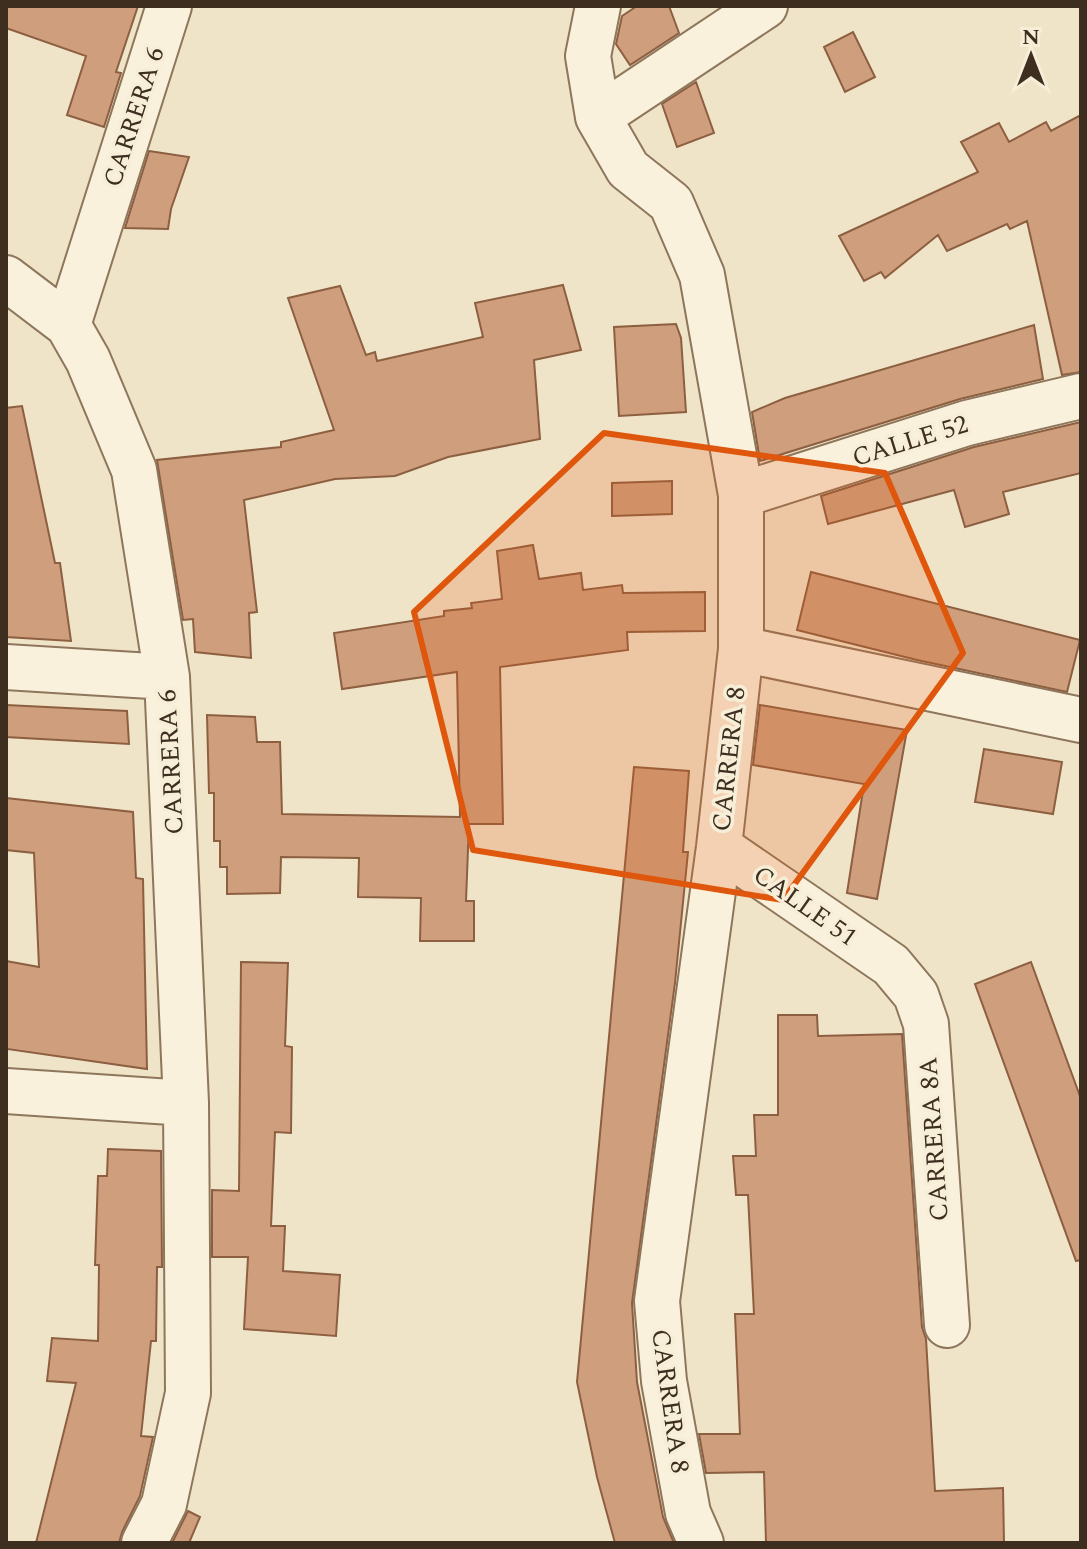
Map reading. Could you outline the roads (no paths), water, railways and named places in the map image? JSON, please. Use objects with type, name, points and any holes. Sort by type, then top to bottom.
[{"type":"street","name":"CARRERA 6","points":[[144,1543],[164,1504],[188,1393],[186,1103],[167,677],[134,470],[88,360],[68,325],[169,6]]},
{"type":"street","name":"CARRERA 8","points":[[598,6],[588,56],[598,117],[628,169],[671,203],[702,275],[741,495],[741,649],[719,847],[657,1301],[666,1396],[688,1513],[701,1543]]},
{"type":"street","points":[[598,117],[765,6]]},
{"type":"street","points":[[6,278],[68,325]]},
{"type":"street","name":"CALLE 52","points":[[741,495],[967,423],[1081,396]]},
{"type":"street","points":[[741,649],[1081,720]]},
{"type":"street","points":[[6,667],[167,677]]},
{"type":"street","name":"CALLE 51","points":[[719,847],[891,965]]},
{"type":"street","name":"CARRERA 8A","points":[[891,965],[916,995],[926,1024],[947,1325]]},
{"type":"street","points":[[6,1091],[186,1103]]}]
